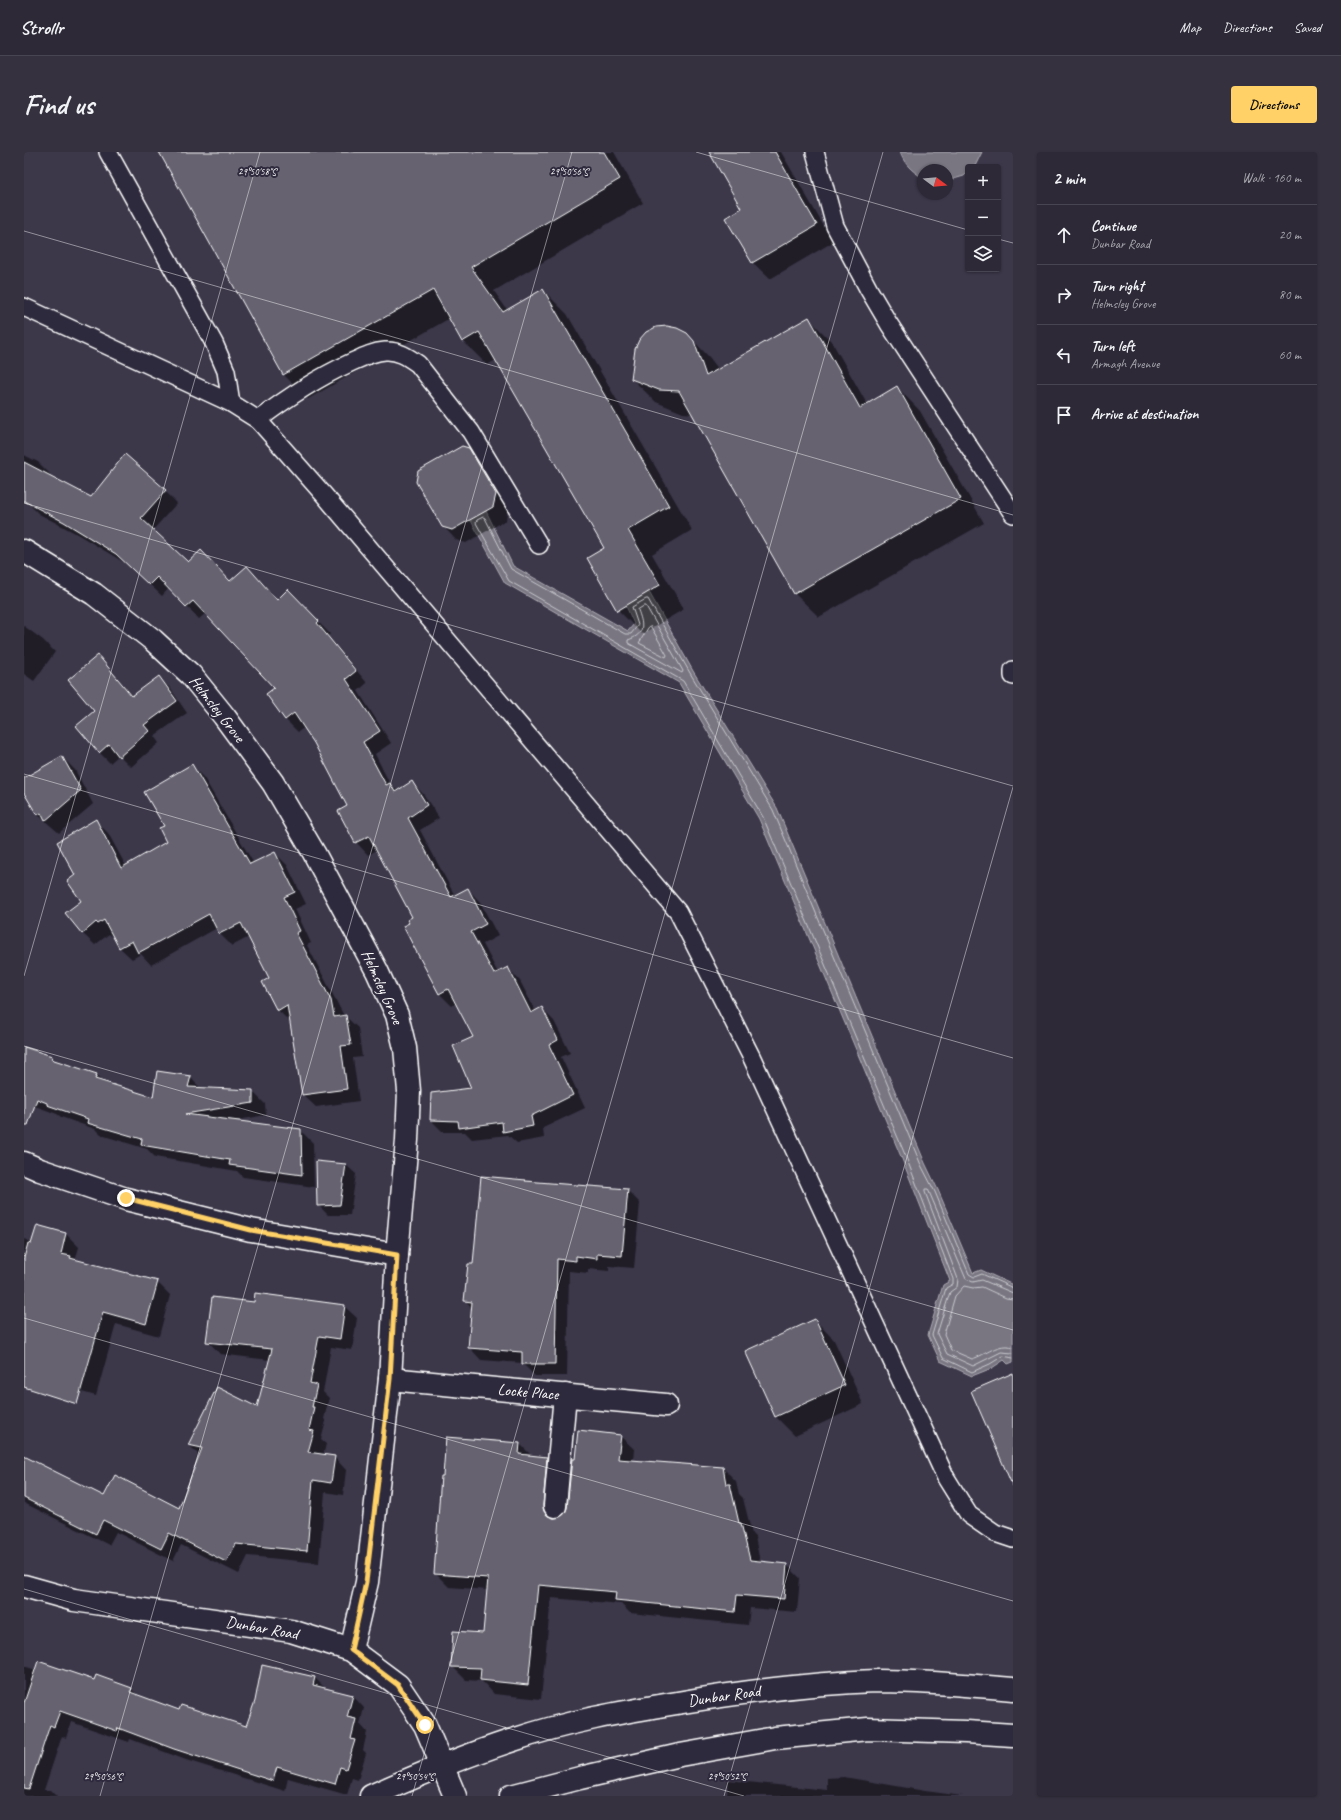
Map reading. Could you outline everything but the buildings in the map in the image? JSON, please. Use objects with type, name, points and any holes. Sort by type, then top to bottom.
[{"type":"street","name":"Helmsley Grove","points":[[24,550],[94,594],[153,640],[191,675],[224,716],[273,783],[314,853],[377,971],[397,1015],[405,1048],[409,1091],[407,1140],[397,1255],[390,1379],[366,1582],[351,1650]]},
{"type":"street","points":[[24,1163],[40,1170],[126,1198],[251,1230],[397,1255]]},
{"type":"street","name":"Locke Place","points":[[390,1379],[666,1405]]},
{"type":"street","points":[[555,1506],[565,1395]]},
{"type":"street","name":"Dunbar Road","points":[[24,1586],[74,1600],[291,1631],[351,1650],[398,1685],[425,1725],[455,1796]]},
{"type":"street","name":"Dunbar Road","points":[[443,1765],[514,1740],[584,1720],[741,1692],[878,1682],[956,1684],[1013,1689]]},
{"type":"street","points":[[511,1796],[580,1778],[673,1757],[775,1738],[868,1729],[1013,1735]]},
{"type":"street","points":[[371,1796],[443,1765]]},
{"type":"lane","points":[[108,152],[214,343],[226,371],[231,403]]},
{"type":"lane","points":[[815,152],[836,226],[869,290],[889,324],[1013,514]]},
{"type":"lane","points":[[24,307],[231,403],[258,420],[346,520],[678,912],[751,1056],[946,1478],[969,1515],[995,1533],[1013,1539]]},
{"type":"lane","points":[[258,420],[292,394],[336,370],[372,353],[385,351],[397,352],[407,356],[418,364],[471,432],[539,545]]},
{"type":"lane","points":[[1013,670],[1013,676]]},
{"type":"water","points":[[900,152],[982,152],[976,164],[965,164],[964,176],[953,179],[953,164],[917,164],[917,174],[904,160]]},
{"type":"water","points":[[486,511],[513,566],[628,631],[634,624],[626,606],[649,592],[693,671],[777,808],[925,1163],[973,1273],[981,1270],[1013,1285],[1013,1362],[1008,1364],[1004,1360],[992,1368],[972,1376],[940,1361],[928,1335],[943,1285],[950,1281],[902,1159],[759,819],[679,683],[505,583],[470,519]]},
{"type":"route","points":[[126,1198],[251,1230],[397,1255],[390,1379],[366,1582],[351,1650],[398,1685],[425,1725]]}]
